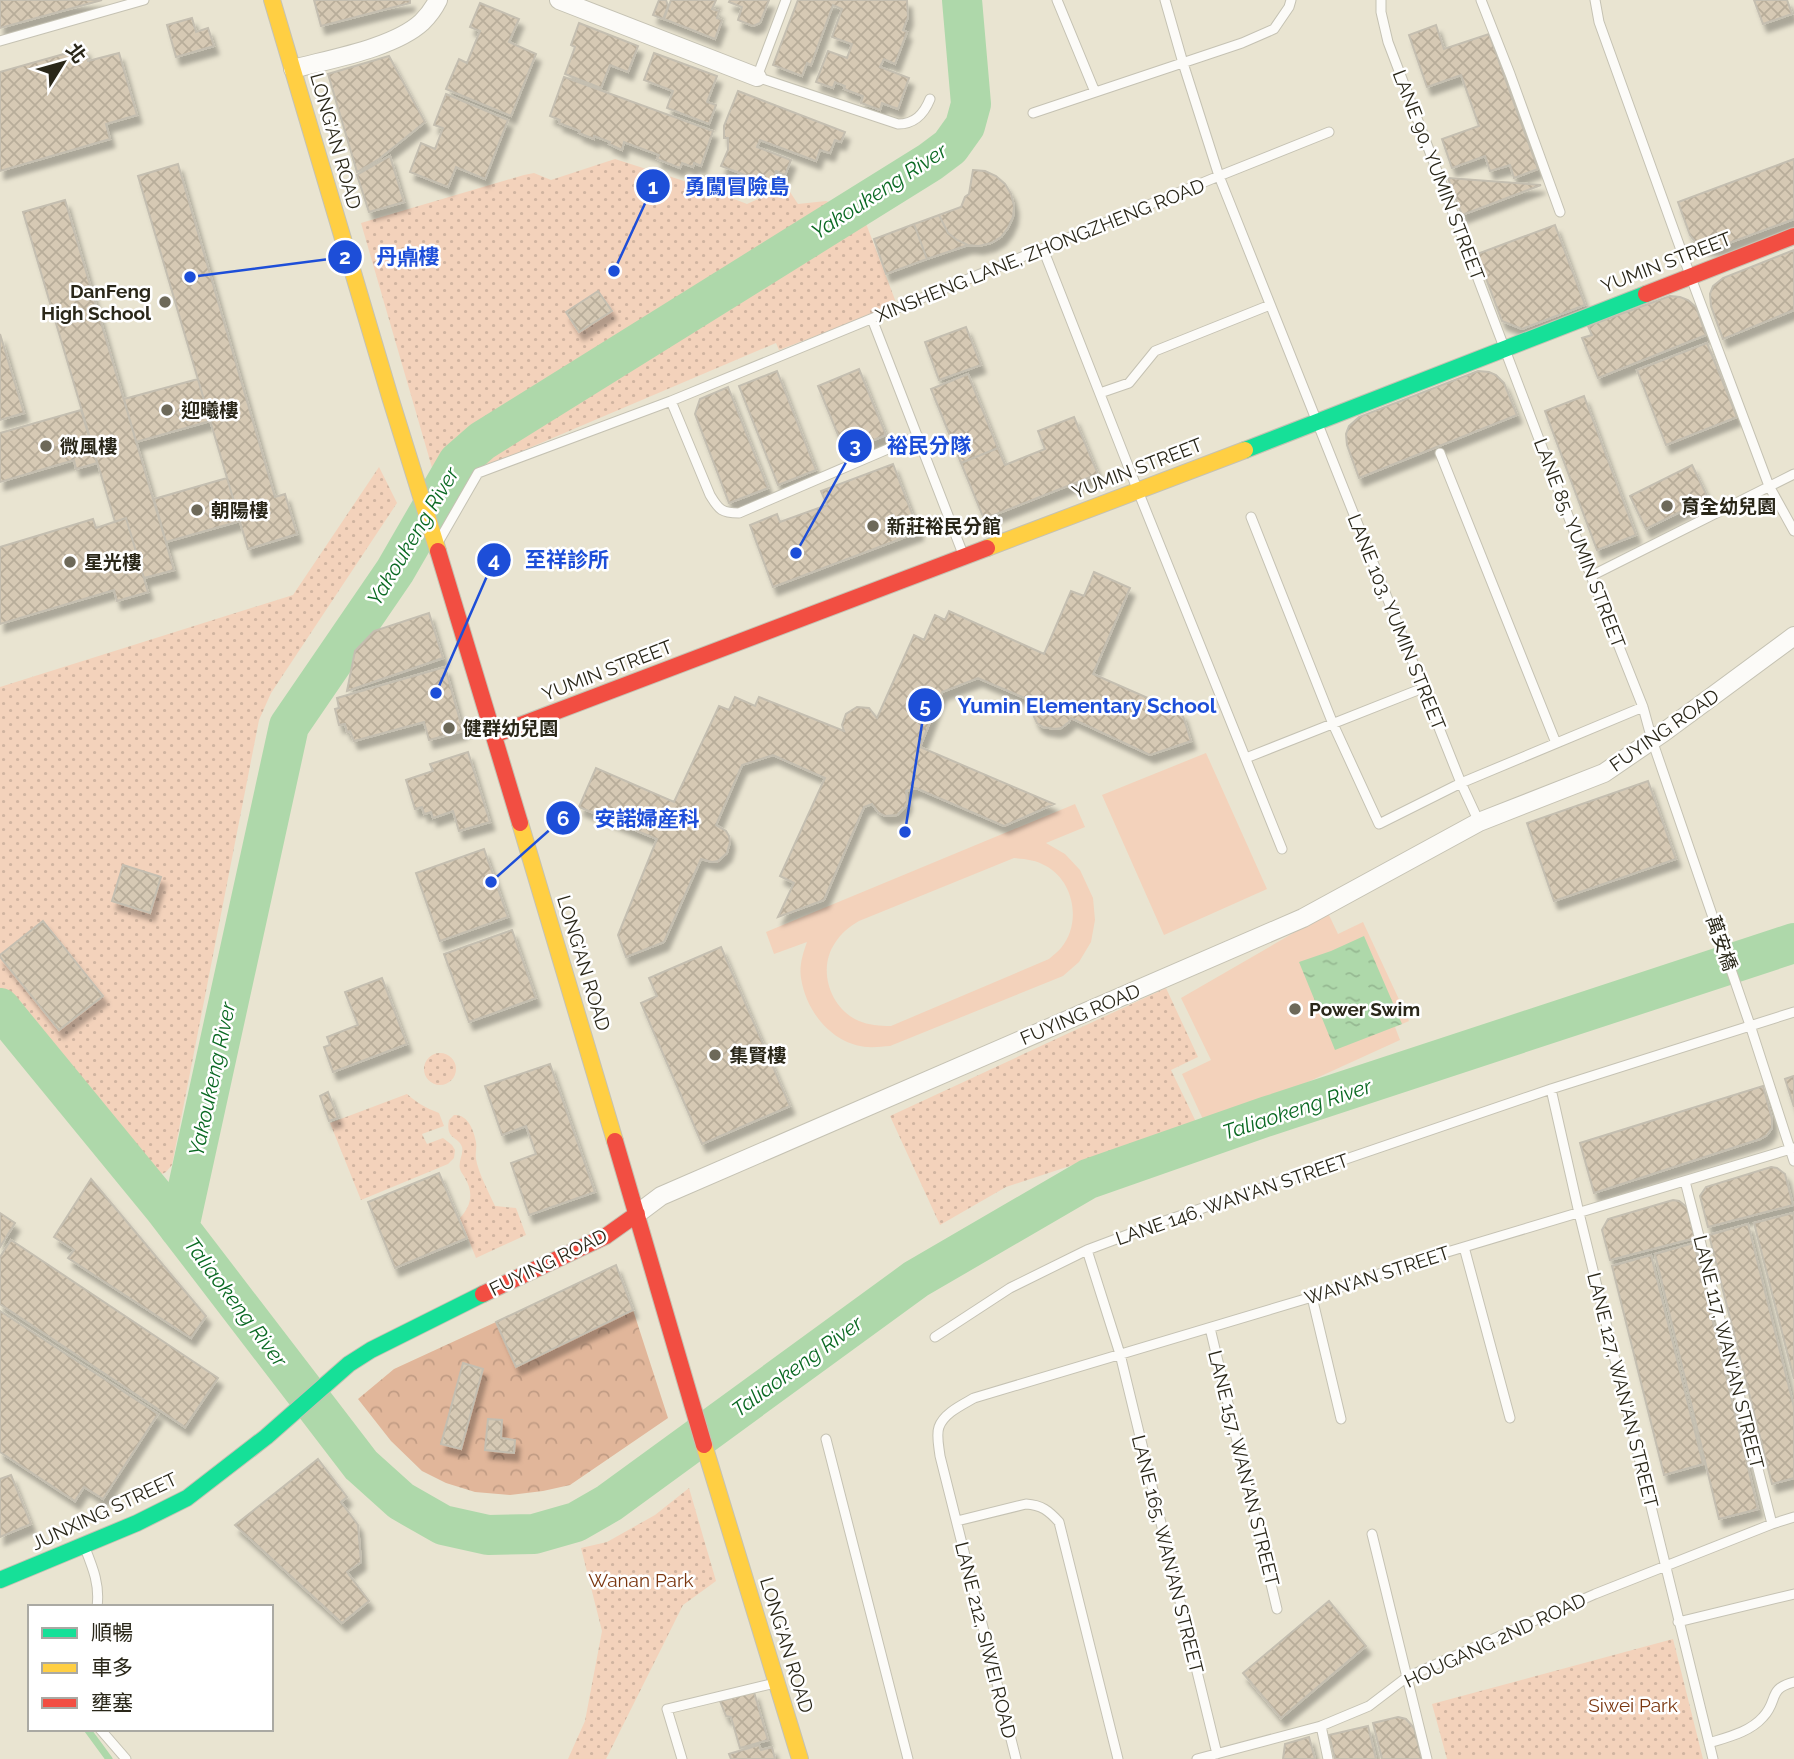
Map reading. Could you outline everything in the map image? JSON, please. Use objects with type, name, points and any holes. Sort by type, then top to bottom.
[{"type":"street","name":"LONG'AN ROAD","points":[[272,0],[494,735],[516,824],[637,1214],[733,1544],[800,1759]]},
{"type":"street","points":[[293,69],[397,38],[421,23],[438,0]]},
{"type":"street","points":[[559,0],[757,77]]},
{"type":"street","name":"YUMIN STREET","points":[[494,735],[1318,422],[1794,236]]},
{"type":"street","name":"FUYING ROAD","points":[[287,1419],[349,1364],[370,1350],[606,1236],[661,1196],[1303,918],[1479,822],[1604,773],[1794,636]]},
{"type":"street","name":"JUNXING STREET","points":[[0,1580],[137,1523],[187,1498],[287,1419]]},
{"type":"lane","points":[[0,41],[144,0]]},
{"type":"lane","points":[[786,0],[757,77],[898,124],[907,124],[921,116],[930,99]]},
{"type":"lane","points":[[1057,0],[1095,92]]},
{"type":"lane","name":"XINSHENG LANE, ZHONGZHENG ROAD","points":[[436,545],[478,473],[671,401],[1219,176],[1165,0]]},
{"type":"lane","points":[[1033,113],[1242,43],[1274,29],[1291,0]]},
{"type":"lane","name":"LANE 90, YUMIN STREET","points":[[1381,0],[1388,42],[1505,347]]},
{"type":"lane","points":[[1481,0],[1560,212]]},
{"type":"lane","points":[[1595,0],[1599,22],[1769,486],[1794,531]]},
{"type":"lane","points":[[1219,176],[1329,132]]},
{"type":"lane","name":"LANE 103, YUMIN STREET","points":[[1219,176],[1461,783],[1479,822]]},
{"type":"lane","points":[[1042,249],[1282,849]]},
{"type":"lane","points":[[1100,393],[1129,383],[1155,351],[1270,305]]},
{"type":"lane","points":[[872,319],[963,555]]},
{"type":"lane","name":"LANE 85, YUMIN STREET","points":[[1505,347],[1643,707],[1651,740]]},
{"type":"lane","points":[[671,401],[710,495],[718,508],[727,513],[739,513],[918,436]]},
{"type":"lane","points":[[1440,453],[1556,743]]},
{"type":"lane","points":[[1591,576],[1794,474]]},
{"type":"lane","points":[[1251,517],[1333,724],[1379,824],[1461,783],[1643,707]]},
{"type":"lane","points":[[1246,758],[1423,688]]},
{"type":"lane","name":"萬安橋","points":[[1651,740],[1792,1148],[1794,1161]]},
{"type":"lane","name":"LANE 146, WAN'AN STREET","points":[[935,1337],[1010,1288],[1087,1250],[1378,1147],[1794,1012]]},
{"type":"lane","name":"LANE 127, WAN'AN STREET","points":[[1551,1089],[1713,1759]]},
{"type":"lane","name":"WAN'AN STREET","points":[[962,1405],[974,1398],[1312,1297],[1414,1262],[1792,1148]]},
{"type":"lane","name":"LANE 117, WAN'AN STREET","points":[[1685,1181],[1772,1524]]},
{"type":"lane","points":[[1464,1247],[1510,1418]]},
{"type":"lane","points":[[1087,1250],[1120,1354]]},
{"type":"lane","points":[[1312,1297],[1341,1419]]},
{"type":"lane","name":"LANE 157, WAN'AN STREET","points":[[1210,1328],[1278,1609]]},
{"type":"lane","name":"LANE 165, WAN'AN STREET","points":[[1120,1354],[1217,1754]]},
{"type":"lane","name":"LANE 212, SIWEI ROAD","points":[[962,1405],[948,1415],[939,1427],[938,1440],[943,1471],[1016,1759]]},
{"type":"lane","points":[[826,1439],[908,1759]]},
{"type":"lane","points":[[957,1521],[1026,1504],[1037,1504],[1059,1522],[1118,1759]]},
{"type":"lane","name":"HOUGANG 2ND ROAD","points":[[1197,1759],[1321,1726],[1369,1706],[1408,1677],[1595,1594],[1794,1517]]},
{"type":"lane","points":[[1372,1534],[1427,1759]]},
{"type":"lane","points":[[84,1546],[99,1593],[97,1605]]},
{"type":"lane","points":[[1678,1622],[1794,1594]]},
{"type":"lane","points":[[682,1759],[667,1709],[776,1682]]},
{"type":"lane","points":[[1709,1743],[1754,1726],[1765,1715],[1776,1690],[1782,1685],[1794,1682]]},
{"type":"lane","points":[[1321,1726],[1328,1759]]},
{"type":"lane","points":[[102,1731],[126,1759]]},
{"type":"green space","points":[[615,159],[747,204],[786,186],[798,204],[826,201],[862,213],[897,305],[779,350],[776,343],[475,471],[482,454],[571,399],[558,378],[462,439],[433,471],[361,223],[524,175],[534,173],[551,180]]},
{"type":"green space","points":[[379,467],[397,503],[271,693],[259,720],[172,1165],[160,1175],[143,1163],[0,988],[0,687],[293,595]]},
{"type":"green space","points":[[1206,753],[1267,889],[1164,935],[1102,795]]},
{"type":"green space","points":[[1075,804],[1085,827],[1046,843],[1065,854],[1080,870],[1093,898],[1095,920],[1091,942],[1079,962],[1063,976],[890,1046],[855,1045],[843,1040],[823,1025],[809,1003],[801,978],[807,942],[774,954],[766,932]],"holes":[[[1014,858],[1035,861],[1046,866],[1056,873],[1069,892],[1073,915],[1068,938],[1049,959],[891,1026],[863,1022],[840,1007],[829,987],[827,964],[835,943],[846,930],[859,921]]]},
{"type":"green space","name":"Power Swim","points":[[1328,913],[1338,934],[1363,922],[1409,1021],[1395,1027],[1400,1040],[1207,1128],[1182,1074],[1211,1060],[1181,998]]},
{"type":"green space","points":[[1166,988],[1198,1057],[1171,1070],[1197,1124],[1006,1187],[940,1225],[890,1116]]},
{"type":"green space","points":[[440,1053],[451,1058],[456,1069],[451,1080],[440,1085],[429,1080],[424,1069],[429,1058]]},
{"type":"green space","points":[[407,1094],[439,1113],[444,1126],[422,1134],[427,1144],[443,1138],[455,1150],[454,1158],[448,1164],[361,1200],[330,1123]]},
{"type":"green space","points":[[454,1115],[463,1117],[472,1128],[477,1164],[495,1206],[516,1208],[526,1235],[476,1258],[460,1218],[467,1209],[470,1194],[460,1169],[462,1147],[449,1131],[449,1120]]},
{"type":"green space","points":[[633,1310],[668,1418],[570,1485],[510,1495],[475,1492],[446,1483],[422,1471],[391,1441],[358,1399],[394,1369],[496,1322],[517,1366]]},
{"type":"green space","name":"Wanan Park","points":[[689,1488],[716,1581],[683,1605],[606,1759],[568,1759],[585,1721],[602,1631],[581,1548],[607,1542],[655,1515]]},
{"type":"green space","name":"Siwei Park","points":[[1673,1639],[1703,1759],[1447,1759],[1432,1704]]},
{"type":"water","points":[[1364,936],[1402,1024],[1335,1050],[1299,962]]},
{"type":"building","points":[[0,0],[102,0],[0,28]]},
{"type":"building","points":[[314,0],[410,0],[410,3],[321,26]]},
{"type":"building","points":[[659,0],[666,0],[668,6],[663,19],[653,15]]},
{"type":"building","points":[[671,0],[716,0],[712,9],[719,11],[717,18],[722,20],[715,39],[664,19]]},
{"type":"building","points":[[769,0],[760,23],[753,26],[738,20],[742,7],[729,2]]},
{"type":"building","points":[[798,0],[907,0],[908,17],[903,30],[907,32],[895,64],[884,59],[880,67],[909,78],[898,109],[882,103],[880,110],[861,103],[863,96],[844,89],[845,86],[835,82],[833,88],[816,82],[828,51],[847,58],[852,44],[832,37],[842,9],[833,5],[811,65],[807,63],[802,76],[773,65]]},
{"type":"building","points":[[1754,0],[1787,0],[1792,14],[1763,24]]},
{"type":"building","points":[[480,3],[519,19],[509,42],[536,54],[511,116],[446,89],[459,59],[467,63],[480,31],[470,27]]},
{"type":"building","points":[[192,18],[196,32],[208,28],[214,46],[176,57],[167,25]]},
{"type":"building","points":[[579,23],[638,46],[628,72],[610,65],[601,88],[565,74],[575,47],[571,45]]},
{"type":"building","points":[[1436,25],[1444,49],[1489,34],[1538,169],[1514,178],[1510,165],[1490,171],[1485,156],[1452,168],[1442,139],[1479,126],[1461,75],[1427,87],[1409,35]]},
{"type":"building","points":[[85,48],[88,61],[119,53],[137,115],[106,124],[110,139],[0,171],[0,72]]},
{"type":"building","points":[[654,53],[717,76],[707,102],[716,105],[709,124],[667,108],[673,91],[644,80]]},
{"type":"building","points":[[389,56],[425,122],[379,159],[357,172],[328,74]]},
{"type":"building","points":[[564,77],[713,131],[701,166],[694,163],[693,167],[682,163],[680,168],[657,159],[659,155],[624,142],[622,150],[609,144],[610,142],[594,136],[594,139],[559,123],[560,120],[550,116]]},
{"type":"building","points":[[738,91],[845,132],[841,142],[835,140],[830,153],[820,150],[816,161],[760,140],[757,147],[791,160],[785,175],[776,171],[772,181],[762,177],[761,181],[721,166],[728,150],[724,126]]},
{"type":"building","points":[[446,94],[508,120],[485,179],[456,167],[448,187],[410,172],[421,143],[435,149],[443,128],[434,125]]},
{"type":"building","points":[[390,156],[404,202],[369,212],[357,175]]},
{"type":"building","points":[[1794,159],[1794,219],[1718,247],[1697,244],[1690,235],[1678,202]]},
{"type":"building","points":[[178,164],[275,497],[285,494],[297,534],[248,549],[138,176]]},
{"type":"building","points":[[973,170],[996,176],[1011,194],[1014,206],[1013,217],[1001,237],[979,246],[957,240],[948,233],[939,215],[961,207],[969,194]]},
{"type":"building","points":[[1448,178],[1541,185],[1462,215]]},
{"type":"building","points":[[65,200],[174,570],[144,578],[126,518],[115,522],[23,212]]},
{"type":"building","points":[[939,215],[948,233],[968,245],[927,259],[914,224]]},
{"type":"building","points":[[914,224],[927,259],[886,274],[874,239]]},
{"type":"building","points":[[1555,225],[1585,305],[1522,329],[1502,321],[1477,254]]},
{"type":"building","points":[[1794,250],[1794,310],[1723,339],[1711,306],[1710,294],[1713,286],[1723,278]]},
{"type":"building","points":[[598,291],[612,311],[579,332],[566,312]]},
{"type":"building","points":[[1670,296],[1688,300],[1696,307],[1706,335],[1598,378],[1582,338],[1592,335],[1588,326]]},
{"type":"building","points":[[966,327],[981,365],[939,380],[925,342]]},
{"type":"building","points":[[0,334],[24,413],[0,420]]},
{"type":"building","points":[[1707,343],[1737,417],[1666,445],[1637,370]]},
{"type":"building","points":[[859,369],[886,435],[845,452],[818,386]]},
{"type":"building","points":[[777,371],[816,470],[778,485],[739,386]]},
{"type":"building","points":[[1478,371],[1496,375],[1504,383],[1517,415],[1359,478],[1347,445],[1346,434],[1349,426],[1359,417]]},
{"type":"building","points":[[968,374],[998,448],[961,463],[931,389]]},
{"type":"building","name":"迎曦樓","points":[[198,379],[210,421],[136,442],[124,399]]},
{"type":"building","points":[[728,387],[768,488],[729,503],[695,414],[700,399]]},
{"type":"building","points":[[1584,396],[1636,535],[1597,550],[1545,411]]},
{"type":"building","name":"微風樓","points":[[81,410],[97,463],[76,469],[74,460],[0,482],[0,433]]},
{"type":"building","points":[[1074,417],[1098,474],[984,519],[961,463],[998,448],[1005,465],[1045,449],[1038,431]]},
{"type":"building","points":[[893,464],[919,532],[773,587],[750,525],[777,514],[780,522],[827,505],[821,491]]},
{"type":"building","points":[[1692,465],[1708,498],[1646,529],[1630,496]]},
{"type":"building","name":"朝陽樓","points":[[227,478],[240,521],[166,542],[154,499]]},
{"type":"building","name":"星光樓","points":[[126,518],[148,592],[117,601],[114,590],[0,624],[0,547],[93,519],[96,528]]},
{"type":"building","points":[[1094,572],[1130,588],[1093,674],[1182,713],[1191,741],[1150,755],[1071,718],[1061,728],[1043,727],[1034,717],[1034,702],[978,678],[942,692],[920,747],[1054,804],[1004,826],[916,788],[906,791],[907,802],[897,815],[885,816],[872,804],[864,807],[824,900],[778,917],[794,883],[780,876],[825,778],[773,755],[742,765],[716,825],[729,836],[727,853],[718,861],[701,859],[664,942],[626,957],[618,935],[657,839],[579,807],[596,768],[674,802],[719,706],[729,710],[735,697],[755,706],[759,697],[844,731],[842,725],[846,714],[857,707],[869,708],[877,718],[914,635],[924,640],[935,615],[945,620],[949,611],[1044,654],[1071,591],[1084,596]]},
{"type":"building","points":[[429,613],[443,658],[347,691],[355,651],[374,631]]},
{"type":"building","points":[[445,667],[463,731],[429,740],[424,722],[354,741],[345,724],[339,725],[335,709],[339,708],[337,698]]},
{"type":"building","points":[[468,752],[490,822],[459,831],[453,811],[433,818],[431,812],[424,814],[422,807],[415,809],[406,780],[433,771],[430,764]]},
{"type":"building","points":[[1648,781],[1676,859],[1554,901],[1527,823]]},
{"type":"building","points":[[484,849],[508,917],[440,941],[416,873]]},
{"type":"building","points":[[123,865],[161,877],[150,913],[112,901]]},
{"type":"building","points":[[43,921],[103,996],[59,1030],[0,957]]},
{"type":"building","points":[[512,930],[536,998],[469,1022],[444,954]]},
{"type":"building","name":"集賢樓","points":[[721,947],[790,1106],[702,1144],[641,1003],[657,996],[649,978]]},
{"type":"building","points":[[382,978],[407,1044],[333,1072],[324,1047],[330,1045],[327,1037],[358,1025],[345,992]]},
{"type":"building","points":[[550,1064],[595,1192],[529,1215],[511,1163],[536,1154],[526,1126],[502,1135],[485,1086]]},
{"type":"building","points":[[1794,1076],[1794,1107],[1785,1079]]},
{"type":"building","points":[[1763,1086],[1772,1119],[1772,1128],[1767,1135],[1594,1193],[1580,1143]]},
{"type":"building","points":[[328,1092],[338,1118],[329,1121],[320,1096]]},
{"type":"building","points":[[1771,1167],[1785,1174],[1793,1205],[1708,1227],[1700,1196],[1706,1187]]},
{"type":"building","points":[[439,1173],[467,1238],[395,1268],[368,1202]]},
{"type":"building","points":[[91,1179],[206,1316],[191,1338],[68,1258],[74,1250],[54,1237]]},
{"type":"building","points":[[1673,1200],[1687,1207],[1695,1238],[1610,1260],[1602,1230],[1608,1219]]},
{"type":"building","points":[[0,1213],[15,1223],[0,1247]]},
{"type":"building","points":[[1793,1213],[1794,1217],[1794,1379],[1754,1223]]},
{"type":"building","points":[[1748,1224],[1794,1407],[1794,1478],[1772,1484],[1709,1235]]},
{"type":"building","points":[[11,1240],[218,1378],[185,1427],[0,1304],[0,1257]]},
{"type":"building","points":[[1694,1243],[1758,1509],[1719,1519],[1655,1254]]},
{"type":"building","points":[[1651,1255],[1703,1464],[1664,1475],[1612,1266]]},
{"type":"building","points":[[616,1265],[633,1310],[516,1367],[496,1322]]},
{"type":"building","points":[[0,1311],[158,1414],[103,1499],[84,1487],[75,1501],[0,1452]]},
{"type":"building","points":[[463,1363],[483,1369],[461,1449],[441,1444]]},
{"type":"building","points":[[488,1419],[502,1420],[501,1438],[515,1440],[514,1453],[485,1450]]},
{"type":"building","points":[[318,1459],[347,1497],[341,1502],[358,1525],[361,1562],[347,1572],[369,1601],[342,1623],[235,1525]]},
{"type":"building","points":[[11,1475],[31,1524],[0,1537],[0,1479]]},
{"type":"building","points":[[1329,1601],[1366,1646],[1281,1718],[1243,1673]]},
{"type":"building","points":[[754,1692],[768,1740],[740,1748],[731,1717],[726,1716],[720,1701]]},
{"type":"building","points":[[1398,1717],[1406,1719],[1414,1728],[1422,1759],[1382,1759],[1373,1723]]},
{"type":"building","points":[[1368,1726],[1376,1759],[1335,1759],[1329,1735]]},
{"type":"building","points":[[1309,1737],[1315,1759],[1283,1759],[1285,1744]]},
{"type":"building","points":[[759,1745],[761,1750],[772,1747],[775,1759],[731,1759],[729,1754]]},
{"type":"waterway","name":"Yakoukeng River","points":[[179,1228],[289,726],[395,571],[458,462],[482,441],[950,147],[965,126],[971,104],[962,0]]},
{"type":"waterway","name":"Taliaokeng River","points":[[0,1008],[164,1208],[361,1465],[401,1501],[443,1525],[488,1535],[534,1534],[576,1522],[609,1503],[916,1279],[1088,1179],[1268,1116],[1794,943]]},
{"type":"waterway","points":[[88,1731],[109,1759]]},
{"type":"traffic: fast","points":[[1245,450],[1646,294]]},
{"type":"traffic: fast","points":[[0,1580],[137,1523],[187,1498],[266,1437],[349,1364],[371,1350],[483,1294]]},
{"type":"traffic: slow","points":[[272,0],[438,551]]},
{"type":"traffic: slow","points":[[987,548],[1245,450]]},
{"type":"traffic: slow","points":[[520,823],[615,1141]]},
{"type":"traffic: slow","points":[[704,1445],[800,1759]]},
{"type":"traffic: jam","points":[[1646,294],[1794,236]]},
{"type":"traffic: jam","points":[[494,735],[987,548]]},
{"type":"traffic: jam","points":[[438,551],[520,823]]},
{"type":"traffic: jam","points":[[615,1141],[704,1445]]},
{"type":"traffic: jam","points":[[483,1294],[606,1236],[637,1214]]},
{"type":"place","name":"勇闖冒險島","points":[[614,271]]},
{"type":"place","name":"丹鼑樓","points":[[190,277]]},
{"type":"place","name":"DanFeng High School","points":[[165,302]]},
{"type":"place","name":"迎曦樓","points":[[167,410]]},
{"type":"place","name":"微風樓","points":[[46,446]]},
{"type":"place","name":"育全幼兒園","points":[[1667,506]]},
{"type":"place","name":"朝陽樓","points":[[197,510]]},
{"type":"place","name":"新莊裕民分館","points":[[873,526]]},
{"type":"place","name":"裕民分隊","points":[[796,553]]},
{"type":"place","name":"星光樓","points":[[70,562]]},
{"type":"place","name":"至祥診所","points":[[436,693]]},
{"type":"place","name":"健群幼兒園","points":[[449,728]]},
{"type":"place","name":"Yumin Elementary School","points":[[905,832]]},
{"type":"place","name":"安諾婦産科","points":[[491,882]]},
{"type":"place","name":"Power Swim","points":[[1295,1009]]},
{"type":"place","name":"集賢樓","points":[[715,1055]]}]
